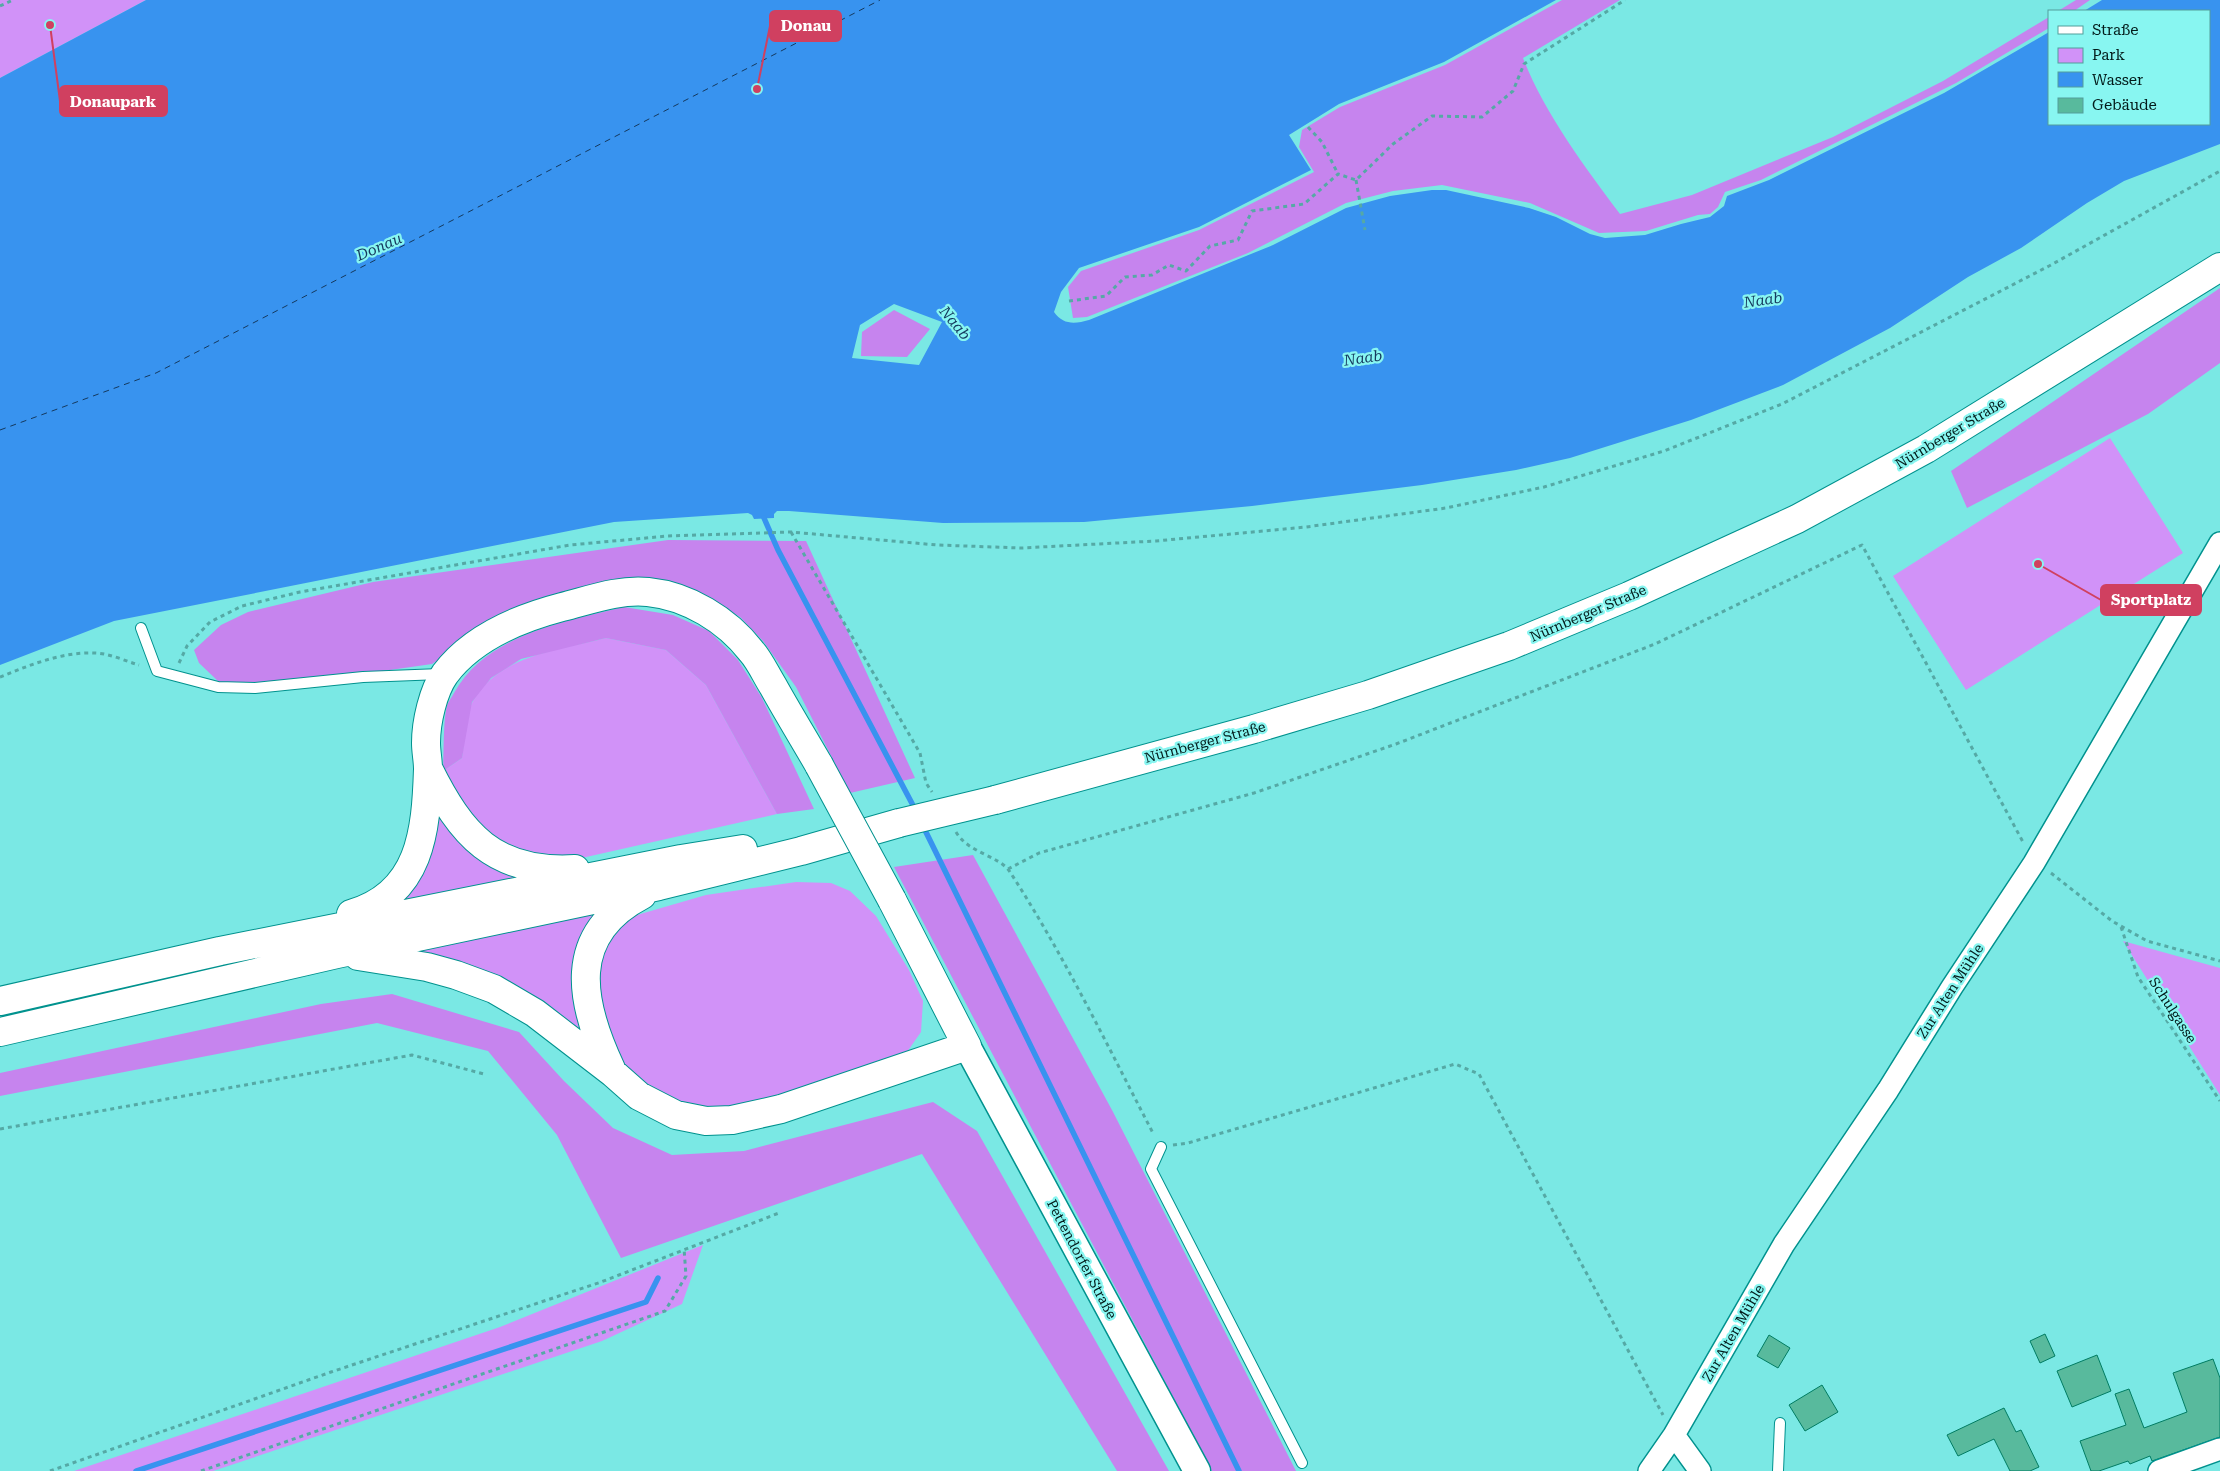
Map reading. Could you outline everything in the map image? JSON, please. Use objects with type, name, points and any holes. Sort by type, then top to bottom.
[{"type":"main road","name":"Nürnberger Straße","points":[[899,823],[995,800],[1254,729],[1368,695],[1509,646],[1629,596],[1796,519],[1926,449],[2220,267]]},
{"type":"main road","points":[[220,952],[355,913],[382,901],[398,887],[410,872],[418,853],[422,832],[428,768],[426,742],[435,695],[445,674],[471,648],[502,628],[547,611],[615,594],[648,592],[684,600],[715,617],[737,634],[753,652],[819,765],[892,900],[967,1046],[781,1108],[732,1120],[706,1121],[676,1115],[639,1096],[613,1073],[535,1013],[494,989],[427,967],[337,954]]},
{"type":"main road","points":[[428,768],[444,800],[462,826],[475,840],[498,855],[520,864],[539,869],[561,870],[681,859]]},
{"type":"main road","points":[[0,1001],[220,952],[681,859],[899,823]]},
{"type":"main road","points":[[0,1032],[337,954],[659,886],[801,851],[899,823]]},
{"type":"main road","points":[[613,1073],[602,1050],[587,1003],[584,978],[590,952],[599,932],[612,916],[628,902],[659,886]]},
{"type":"street","name":"Zur Alten Mühle","points":[[1649,1471],[1674,1435],[1784,1244],[1888,1090],[1952,987],[2034,863],[2218,551]]},
{"type":"street","name":"Pettendorfer Straße","points":[[967,1046],[1197,1471]]},
{"type":"street","points":[[1674,1435],[1700,1471]]},
{"type":"street","points":[[2159,1471],[2220,1449]]},
{"type":"lane","points":[[141,628],[157,671],[218,688],[255,688],[363,677],[445,674]]},
{"type":"lane","points":[[1161,1147],[1151,1169],[1302,1463]]},
{"type":"lane","points":[[1778,1471],[1780,1423]]},
{"type":"path","points":[[0,6],[13,0]]},
{"type":"path","points":[[1356,180],[1393,144],[1432,116],[1482,117],[1513,91],[1524,64],[1625,0]]},
{"type":"path","points":[[1308,128],[1322,142],[1338,174],[1356,180]]},
{"type":"path","points":[[173,676],[187,646],[210,622],[242,606],[290,594],[570,545],[618,539],[751,532],[791,532],[937,545],[1022,548],[1156,541],[1306,527],[1446,508],[1544,487],[1664,451],[1782,404],[2049,266],[2220,171]]},
{"type":"path","points":[[1069,302],[1106,296],[1125,277],[1152,275],[1169,266],[1186,271],[1210,246],[1238,240],[1252,211],[1304,204],[1338,174]]},
{"type":"path","points":[[1356,180],[1365,230]]},
{"type":"path","points":[[791,532],[920,753],[926,783],[936,799]]},
{"type":"path","points":[[1008,869],[1039,853],[1254,793],[1396,744],[1655,644],[1862,546],[2034,863],[2061,879],[2120,926],[2147,941],[2220,961]]},
{"type":"path","points":[[0,677],[38,662],[66,655],[96,653],[157,671]]},
{"type":"path","points":[[951,824],[961,841],[1008,869],[1058,953],[1161,1147],[1188,1143],[1455,1064],[1479,1074],[1674,1435]]},
{"type":"path","name":"Schulgasse","points":[[2120,926],[2138,977],[2220,1101]]},
{"type":"path","points":[[0,1129],[412,1055],[484,1074]]},
{"type":"path","points":[[50,1471],[331,1372],[601,1282],[684,1248],[779,1213]]},
{"type":"path","points":[[201,1471],[665,1311],[686,1276],[684,1248]]},
{"type":"green space","points":[[0,0],[146,0],[0,78]]},
{"type":"green space","points":[[2110,438],[2183,553],[1966,690],[1893,576]]},
{"type":"green space","points":[[606,638],[666,650],[706,685],[777,814],[564,862],[541,858],[506,847],[475,828],[463,810],[443,771],[462,758],[467,720],[473,701],[484,686],[498,673],[514,664],[550,651]]},
{"type":"green space","points":[[432,802],[524,881],[400,901]]},
{"type":"green space","points":[[796,882],[831,883],[850,891],[876,916],[909,970],[923,1001],[921,1032],[907,1052],[755,1104],[715,1108],[687,1104],[654,1090],[622,1063],[606,1030],[593,984],[599,956],[614,926],[637,915],[706,895]]},
{"type":"green space","points":[[593,914],[594,919],[588,923],[577,953],[585,1039],[412,950]]},
{"type":"green space","points":[[2123,941],[2220,968],[2220,1095]]},
{"type":"green space","points":[[703,1245],[682,1304],[602,1341],[213,1471],[74,1471],[500,1327]]},
{"type":"shaded area","points":[[1562,0],[1620,0],[1523,58],[1542,98],[1566,139],[1620,214],[1692,195],[1833,137],[1943,81],[2048,18],[2048,29],[1956,83],[1761,180],[1725,192],[1718,207],[1710,214],[1698,215],[1646,231],[1599,233],[1530,203],[1442,185],[1393,191],[1346,203],[1248,253],[1087,317],[1073,318],[1068,287],[1081,271],[1199,230],[1314,172],[1299,147],[1302,130],[1340,107],[1445,65]]},
{"type":"shaded area","points":[[2076,0],[2090,0],[2075,10],[2060,10]]},
{"type":"shaded area","points":[[2220,288],[2220,363],[2148,414],[1967,508],[1951,471]]},
{"type":"shaded area","points":[[894,310],[930,329],[907,357],[861,356],[862,332]]},
{"type":"shaded area","points":[[668,540],[806,541],[915,778],[850,793],[796,687],[763,641],[740,617],[702,595],[599,584],[520,605],[432,664],[278,686],[219,682],[199,663],[194,650],[221,625],[248,612],[373,582]]},
{"type":"shaded area","points":[[624,607],[673,615],[709,631],[738,660],[762,698],[814,809],[777,814],[706,685],[666,650],[606,638],[521,659],[491,678],[472,702],[462,758],[443,771],[445,720],[448,704],[468,673],[486,657],[506,644],[529,634],[577,618]]},
{"type":"shaded area","points":[[973,855],[1112,1110],[1296,1471],[1212,1471],[894,867]]},
{"type":"shaded area","points":[[392,994],[519,1032],[564,1081],[613,1128],[672,1155],[744,1151],[933,1102],[977,1131],[1169,1471],[1117,1471],[922,1154],[621,1258],[557,1135],[488,1051],[377,1023],[0,1096],[0,1073],[321,1004]]},
{"type":"water","name":"Naab","points":[[146,0],[1556,0],[1444,62],[1339,104],[1289,135],[1311,170],[1199,227],[1079,268],[1061,292],[1054,312],[1061,319],[1074,323],[1089,320],[1273,245],[1346,208],[1390,196],[1446,190],[1529,208],[1556,217],[1590,234],[1605,238],[1645,235],[1710,217],[1724,206],[1727,196],[1769,180],[1944,93],[2048,33],[2048,125],[2210,125],[2210,10],[2086,10],[2102,0],[2220,0],[2220,144],[2124,181],[2087,203],[2021,248],[1968,277],[1890,328],[1783,385],[1691,420],[1570,458],[1516,470],[1422,485],[1252,506],[1084,522],[943,523],[777,511],[774,514],[774,518],[754,519],[748,513],[614,522],[114,621],[0,665],[0,78]],"holes":[[[894,304],[942,322],[919,365],[852,358],[860,325]]]},
{"type":"building","points":[[2045,1334],[2055,1356],[2040,1363],[2030,1341]]},
{"type":"building","points":[[1769,1335],[1790,1348],[1778,1368],[1757,1356]]},
{"type":"building","points":[[2097,1355],[2111,1391],[2072,1407],[2057,1371]]},
{"type":"building","points":[[2213,1359],[2220,1378],[2220,1437],[2152,1461],[2150,1456],[2130,1464],[2128,1461],[2099,1471],[2091,1471],[2080,1441],[2126,1425],[2115,1394],[2129,1389],[2144,1428],[2187,1412],[2173,1373]]},
{"type":"building","points":[[1822,1385],[1838,1412],[1805,1431],[1789,1405]]},
{"type":"building","points":[[2004,1408],[2016,1432],[2021,1430],[2039,1467],[2030,1471],[2010,1471],[1994,1439],[1958,1456],[1947,1435]]},
{"type":"waterway","points":[[764,518],[778,550],[916,811]]},
{"type":"waterway","points":[[922,824],[1239,1471]]},
{"type":"waterway","points":[[136,1471],[646,1302],[658,1278]]},
{"type":"ferry route","points":[[0,430],[156,373],[880,0]]},
{"type":"place","name":"Donaupark","points":[[50,25]]},
{"type":"place","name":"Donau","points":[[757,89]]},
{"type":"place","name":"Sportplatz","points":[[2038,564]]}]
